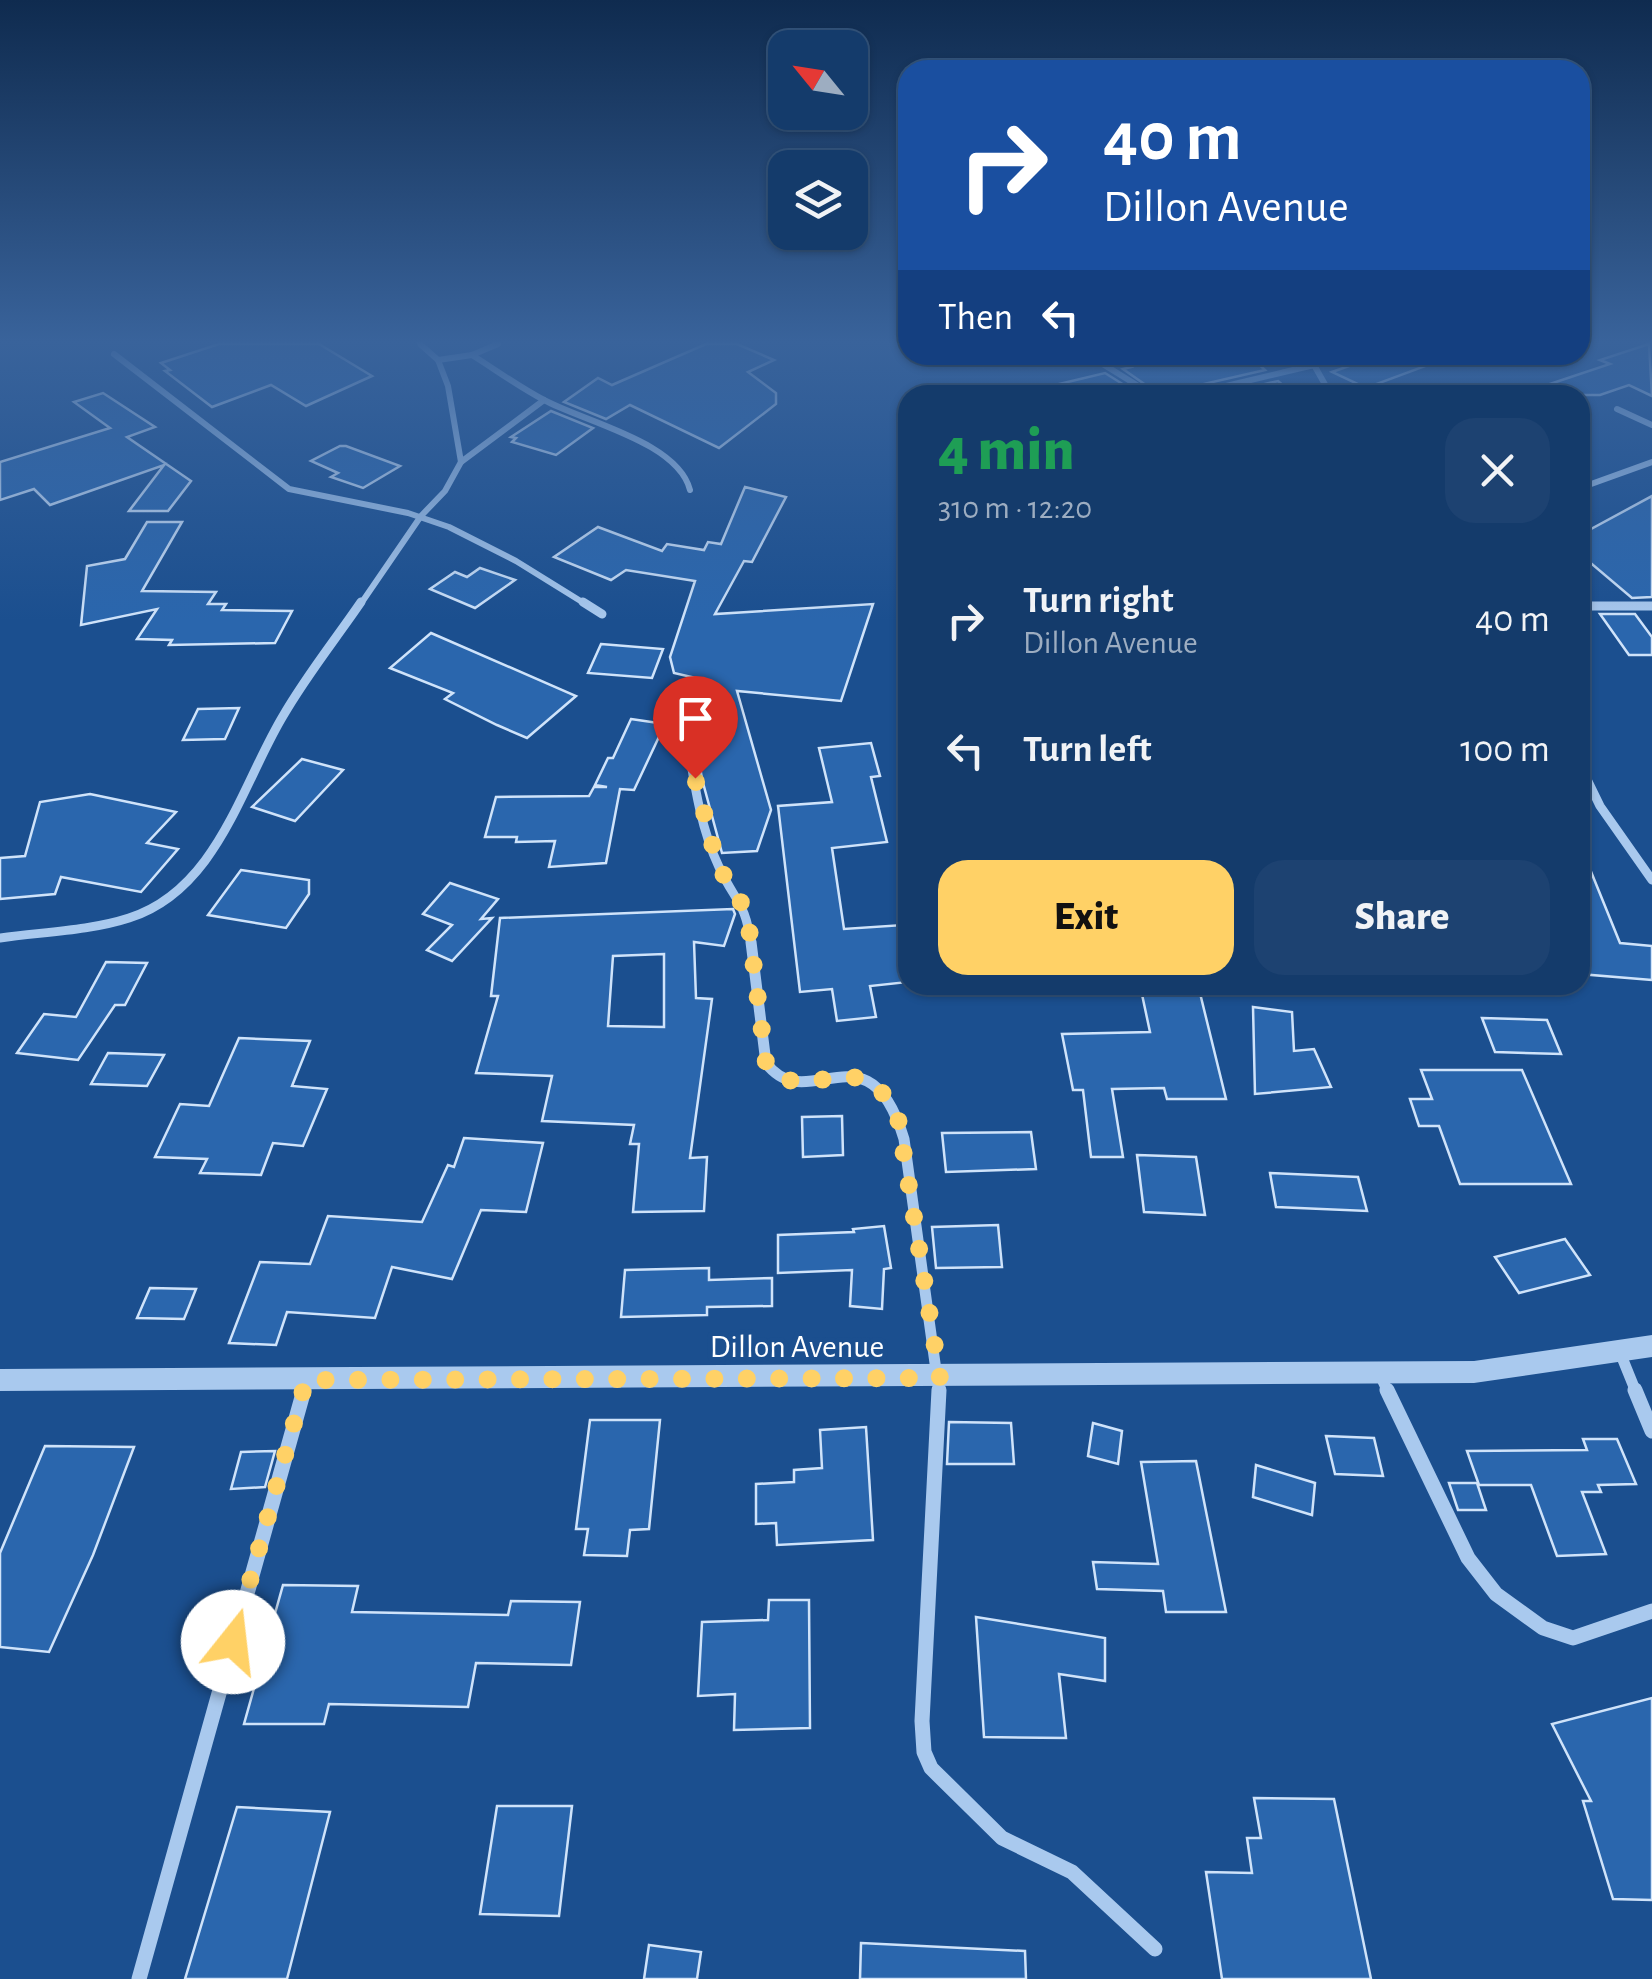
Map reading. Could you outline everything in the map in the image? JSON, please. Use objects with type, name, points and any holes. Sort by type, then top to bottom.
[{"type":"street","points":[[221,436],[289,489],[316,498],[421,516],[474,537],[602,614]]},
{"type":"street","points":[[457,436],[461,462]]},
{"type":"street","points":[[0,938],[128,918],[155,905],[201,868],[228,824],[283,715],[421,516],[445,491],[461,462],[495,436]]},
{"type":"street","points":[[626,436],[661,452],[686,474],[690,490]]},
{"type":"street","points":[[1590,484],[1652,462]]},
{"type":"street","points":[[1590,606],[1652,606]]},
{"type":"street","points":[[683,715],[701,809],[718,866],[747,912],[766,1063],[778,1079],[789,1083],[837,1075],[859,1079],[884,1094],[898,1118],[940,1378],[922,1721],[924,1752],[931,1768],[1002,1838],[1072,1872],[1154,1949]]},
{"type":"street","points":[[1590,786],[1652,880]]},
{"type":"street","name":"Dillon Avenue","points":[[0,1380],[1380,1374],[1474,1372],[1652,1346]]},
{"type":"street","points":[[1619,1350],[1652,1431]]},
{"type":"street","points":[[1380,1374],[1468,1558],[1496,1594],[1543,1628],[1573,1638],[1652,1611]]},
{"type":"street","points":[[139,1979],[306,1380]]},
{"type":"building","points":[[83,436],[129,436],[191,481],[168,511],[129,511],[164,465],[50,505],[34,489],[0,500],[0,462]]},
{"type":"building","points":[[582,436],[556,455],[512,442],[516,438],[511,437]]},
{"type":"building","points":[[695,436],[734,436],[719,448]]},
{"type":"building","points":[[340,446],[400,466],[363,488],[331,477],[338,473],[311,461]]},
{"type":"building","points":[[745,487],[786,497],[752,562],[744,561],[715,614],[873,604],[841,701],[737,691],[771,810],[757,851],[722,853],[702,779],[693,723],[700,679],[674,673],[670,657],[695,581],[626,570],[611,580],[554,557],[598,527],[662,551],[667,544],[704,550],[708,542],[721,544]]},
{"type":"building","points":[[1652,496],[1652,597],[1632,598],[1590,562],[1590,530]]},
{"type":"building","points":[[147,522],[182,522],[142,591],[216,592],[208,604],[226,604],[222,610],[292,611],[275,643],[169,645],[172,640],[137,639],[157,609],[81,625],[87,566],[125,559]]},
{"type":"building","points":[[480,568],[515,580],[475,608],[430,589],[455,572],[467,577]]},
{"type":"building","points":[[1600,614],[1635,614],[1652,637],[1652,655],[1629,655]]},
{"type":"building","points":[[431,633],[576,696],[527,738],[497,725],[445,699],[453,693],[390,668]]},
{"type":"building","points":[[601,644],[663,649],[652,678],[588,673]]},
{"type":"building","points":[[239,708],[225,739],[183,740],[198,709]]},
{"type":"building","points":[[631,719],[665,724],[634,790],[620,789],[606,863],[549,867],[555,841],[516,842],[517,837],[485,837],[496,797],[589,796],[594,787],[607,787],[595,785]]},
{"type":"building","points":[[871,743],[880,776],[871,777],[887,842],[832,848],[844,929],[898,925],[898,983],[870,986],[876,1017],[837,1021],[832,989],[800,992],[778,806],[832,802],[819,748]]},
{"type":"building","points":[[302,759],[343,770],[295,821],[252,807]]},
{"type":"building","points":[[90,794],[176,812],[147,843],[178,849],[141,892],[61,877],[55,894],[0,899],[0,858],[25,856],[40,802]]},
{"type":"building","points":[[1590,869],[1620,943],[1652,946],[1652,980],[1590,975]]},
{"type":"building","points":[[241,870],[309,880],[309,894],[286,928],[208,915]]},
{"type":"building","points":[[450,883],[498,899],[481,919],[492,918],[452,961],[427,950],[452,925],[423,914]]},
{"type":"building","points":[[733,909],[735,914],[724,946],[694,942],[696,998],[712,999],[690,1158],[707,1157],[704,1211],[633,1212],[639,1144],[630,1144],[634,1125],[542,1121],[552,1076],[476,1073],[498,996],[491,996],[500,918]],"holes":[[[664,954],[664,1027],[608,1026],[613,956]]]},
{"type":"building","points":[[106,962],[147,963],[125,1005],[115,1005],[78,1060],[17,1053],[44,1014],[76,1017]]},
{"type":"building","points":[[1142,995],[1200,995],[1226,1099],[1167,1099],[1164,1088],[1112,1089],[1123,1157],[1091,1157],[1083,1090],[1073,1090],[1062,1034],[1150,1032]]},
{"type":"building","points":[[1253,1007],[1292,1012],[1294,1051],[1314,1049],[1331,1087],[1255,1094]]},
{"type":"building","points":[[1482,1018],[1547,1020],[1561,1054],[1495,1052]]},
{"type":"building","points":[[239,1038],[310,1041],[292,1086],[327,1089],[303,1146],[273,1143],[261,1175],[200,1173],[207,1159],[155,1157],[180,1104],[209,1106]]},
{"type":"building","points":[[108,1053],[164,1055],[147,1086],[91,1084]]},
{"type":"building","points":[[1421,1070],[1522,1070],[1571,1184],[1460,1184],[1439,1126],[1419,1126],[1410,1099],[1432,1099]]},
{"type":"building","points":[[842,1116],[843,1155],[803,1157],[802,1117]]},
{"type":"building","points":[[1031,1132],[1036,1169],[946,1172],[942,1133]]},
{"type":"building","points":[[464,1138],[543,1143],[526,1212],[481,1210],[452,1279],[392,1267],[375,1318],[287,1312],[276,1345],[229,1343],[260,1262],[310,1264],[328,1216],[422,1222],[448,1165],[454,1167]]},
{"type":"building","points":[[1137,1155],[1196,1157],[1205,1215],[1144,1212]]},
{"type":"building","points":[[1270,1173],[1358,1177],[1367,1211],[1276,1207]]},
{"type":"building","points":[[998,1225],[1002,1267],[936,1268],[932,1227]]},
{"type":"building","points":[[884,1226],[891,1268],[884,1269],[882,1309],[850,1306],[852,1270],[778,1273],[778,1235],[854,1232],[853,1229]]},
{"type":"building","points":[[1565,1239],[1590,1275],[1519,1293],[1495,1257]]},
{"type":"building","points":[[709,1268],[709,1280],[772,1278],[772,1306],[707,1307],[707,1315],[621,1317],[625,1270]]},
{"type":"building","points":[[150,1288],[196,1289],[184,1319],[137,1318]]},
{"type":"building","points":[[590,1420],[660,1420],[649,1529],[630,1530],[627,1556],[584,1555],[588,1529],[576,1529]]},
{"type":"building","points":[[949,1422],[1011,1423],[1014,1464],[947,1464]]},
{"type":"building","points":[[1093,1423],[1122,1431],[1118,1464],[1088,1456]]},
{"type":"building","points":[[866,1427],[873,1540],[777,1545],[776,1523],[756,1524],[756,1484],[794,1482],[794,1470],[822,1468],[820,1430]]},
{"type":"building","points":[[1326,1436],[1374,1438],[1383,1476],[1335,1474]]},
{"type":"building","points":[[1583,1439],[1617,1439],[1636,1484],[1598,1485],[1601,1492],[1582,1492],[1606,1554],[1557,1556],[1531,1485],[1479,1485],[1467,1451],[1587,1450]]},
{"type":"building","points":[[45,1446],[134,1447],[93,1555],[49,1652],[0,1647],[0,1553]]},
{"type":"building","points":[[275,1451],[265,1487],[231,1489],[241,1452]]},
{"type":"building","points":[[1196,1461],[1226,1612],[1166,1612],[1163,1591],[1097,1589],[1093,1562],[1158,1564],[1141,1462]]},
{"type":"building","points":[[1256,1465],[1315,1483],[1312,1515],[1253,1497]]},
{"type":"building","points":[[1449,1483],[1477,1483],[1486,1510],[1458,1510]]},
{"type":"building","points":[[283,1585],[358,1586],[352,1612],[508,1615],[511,1601],[580,1602],[571,1665],[476,1663],[468,1707],[329,1704],[324,1724],[244,1724]]},
{"type":"building","points":[[769,1600],[809,1600],[810,1728],[734,1730],[735,1694],[698,1696],[702,1622],[768,1620]]},
{"type":"building","points":[[976,1617],[1105,1638],[1105,1681],[1059,1674],[1066,1738],[984,1737]]},
{"type":"building","points":[[1652,1698],[1652,1900],[1613,1899],[1583,1801],[1591,1801],[1552,1724]]},
{"type":"building","points":[[1254,1798],[1334,1799],[1371,1979],[1222,1979],[1206,1872],[1252,1873],[1247,1838],[1261,1838]]},
{"type":"building","points":[[497,1806],[572,1806],[559,1916],[480,1914]]},
{"type":"building","points":[[237,1807],[330,1812],[287,1979],[185,1979]]},
{"type":"building","points":[[861,1943],[1025,1951],[1026,1979],[860,1979]]},
{"type":"building","points":[[649,1945],[701,1952],[697,1979],[644,1979]]},
{"type":"route","points":[[233,1642],[306,1380],[940,1378],[898,1118],[884,1094],[859,1079],[837,1075],[802,1084],[789,1083],[778,1079],[766,1063],[747,912],[718,866],[695,778]]}]
